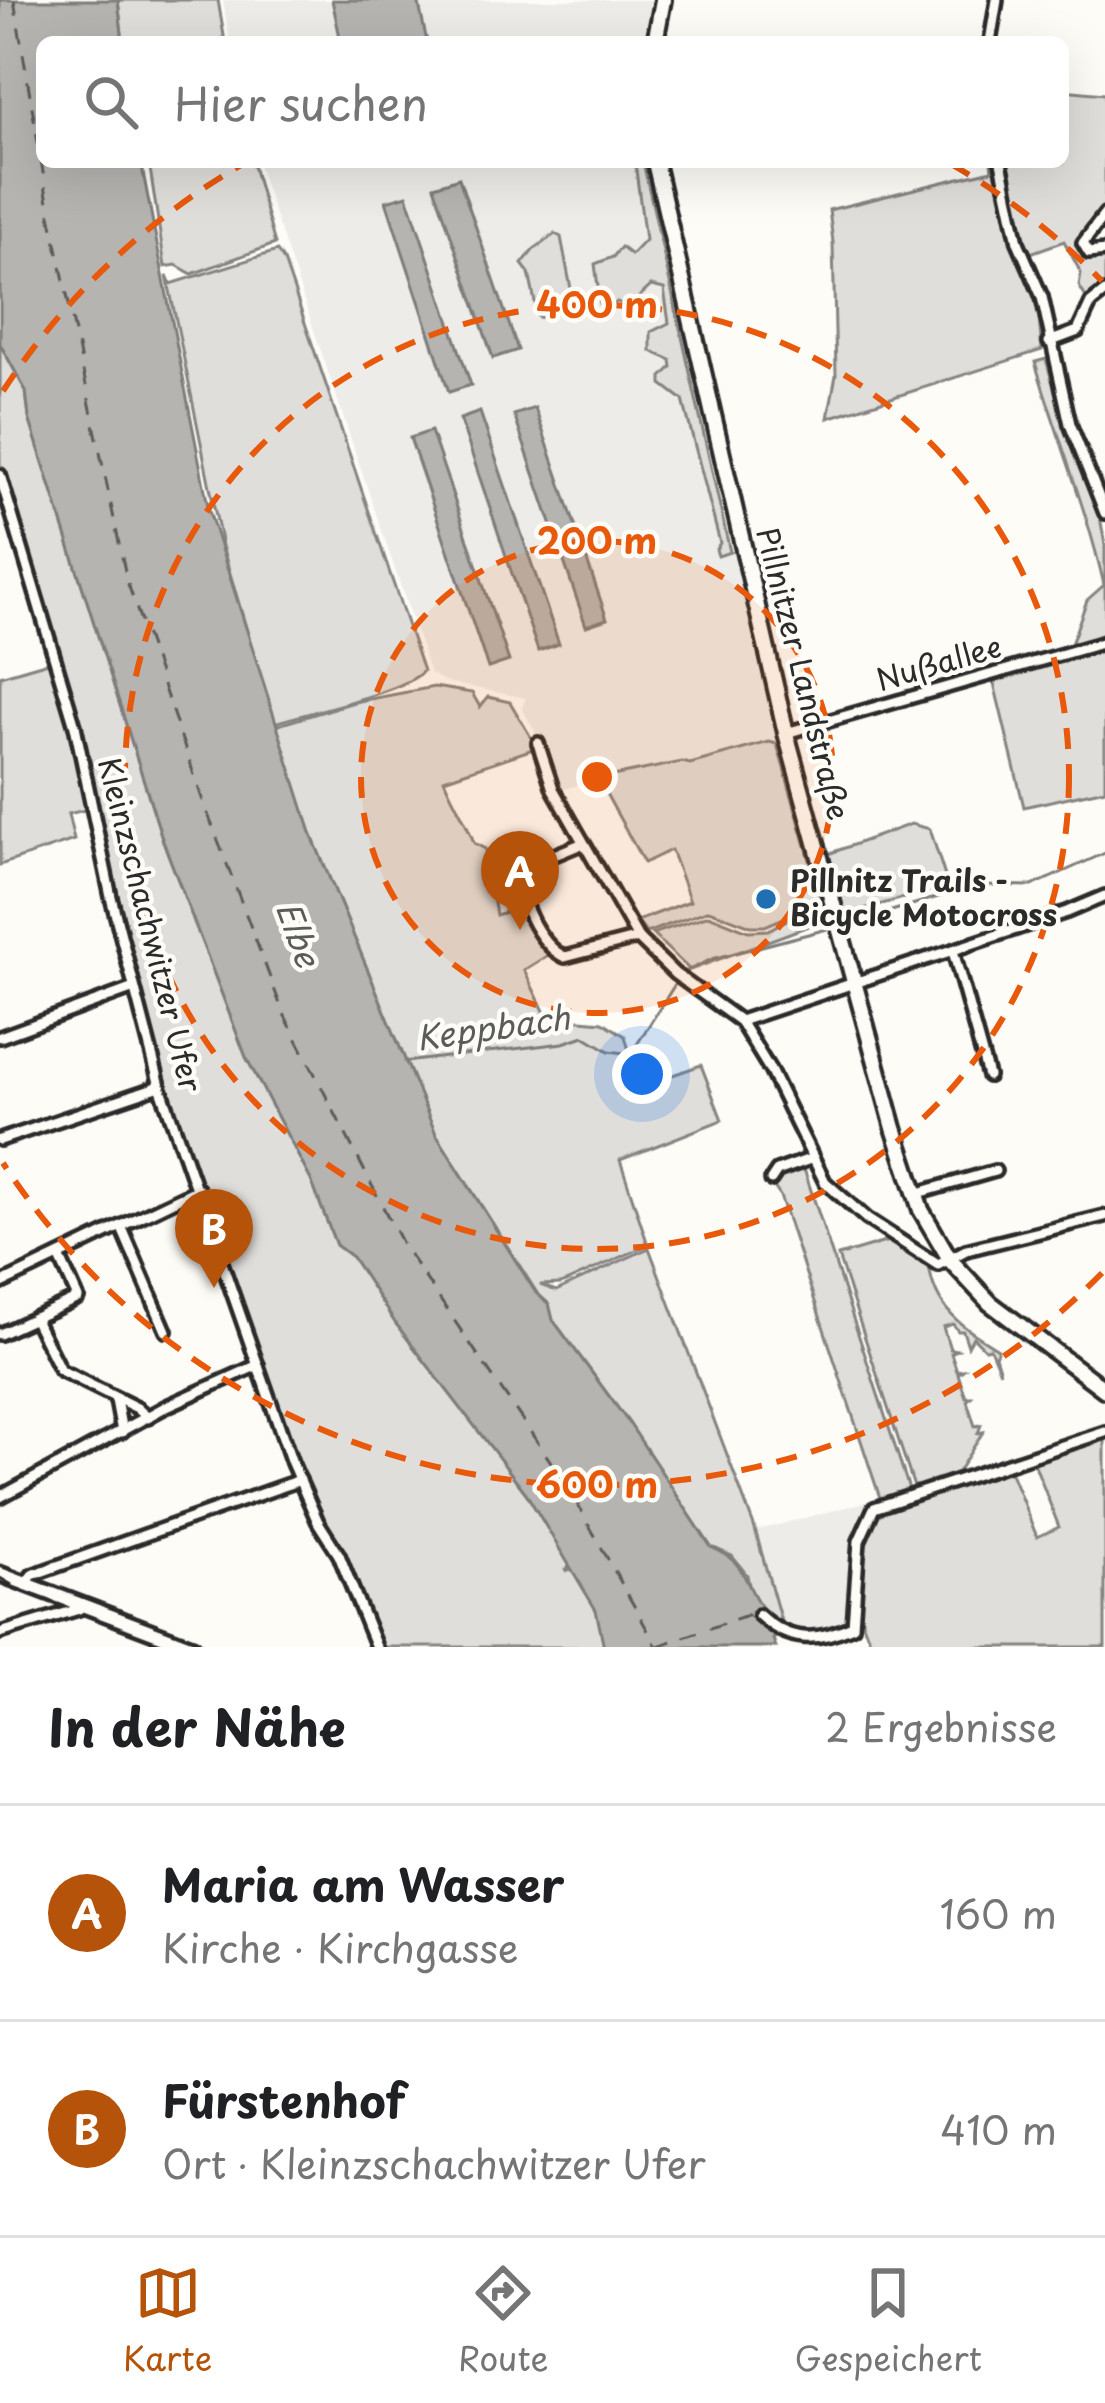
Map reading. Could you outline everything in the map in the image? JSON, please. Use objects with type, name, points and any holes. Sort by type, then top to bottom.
[{"type":"main road","points":[[656,36],[663,0]]},
{"type":"main road","name":"Pillnitzer Landstraße","points":[[656,168],[786,733],[915,1194],[951,1261],[990,1303],[1105,1390]]},
{"type":"street","points":[[991,36],[997,0]]},
{"type":"street","points":[[1002,168],[1015,229],[1042,296],[1070,424],[1104,507]]},
{"type":"street","points":[[1105,214],[1083,243],[1090,253],[1105,251]]},
{"type":"street","points":[[1049,342],[1078,331],[1091,303],[1105,292]]},
{"type":"street","name":"Kleinzschachwitzer Ufer","points":[[0,476],[75,727],[103,864],[160,1086],[300,1480],[339,1555],[376,1647]]},
{"type":"street","name":"Nußallee","points":[[786,733],[1105,642]]},
{"type":"street","points":[[538,743],[553,789],[581,844],[638,938],[678,977],[740,1022],[770,1070],[825,1182],[856,1210],[938,1265],[966,1250],[1105,1216]]},
{"type":"street","points":[[581,844],[523,868],[519,874],[521,895],[551,950],[565,957],[638,938]]},
{"type":"street","points":[[740,1022],[1105,896]]},
{"type":"street","points":[[953,951],[988,1076]]},
{"type":"street","points":[[0,1037],[134,988]]},
{"type":"street","points":[[0,1140],[160,1086]]},
{"type":"street","points":[[771,1180],[777,1171],[813,1158]]},
{"type":"street","points":[[915,1194],[995,1171]]},
{"type":"street","points":[[0,1284],[198,1189]]},
{"type":"street","points":[[121,1226],[166,1331]]},
{"type":"street","points":[[0,1334],[78,1298],[59,1256]]},
{"type":"street","points":[[34,1318],[60,1370],[148,1418]]},
{"type":"street","points":[[0,1497],[258,1365]]},
{"type":"street","points":[[116,1400],[122,1432]]},
{"type":"street","points":[[760,1615],[773,1628],[797,1639],[832,1635],[853,1626],[856,1558],[874,1508],[1105,1432]]},
{"type":"street","points":[[26,1584],[32,1575],[300,1480]]},
{"type":"street","points":[[0,1574],[193,1647]]},
{"type":"street","points":[[5,1632],[83,1607]]},
{"type":"shaded area","points":[[118,0],[218,0],[224,36],[122,36]]},
{"type":"shaded area","points":[[223,0],[653,0],[646,36],[229,36]]},
{"type":"shaded area","points":[[1069,91],[1105,94],[1105,210],[1089,225],[1083,249],[1105,253],[1105,285],[1088,301],[1079,286],[1081,273],[1064,241],[1025,255],[1005,168],[1069,168]]},
{"type":"shaded area","points":[[150,168],[254,168],[275,244],[192,274],[176,265],[165,267]]},
{"type":"shaded area","points":[[259,168],[646,168],[777,744],[769,742],[690,764],[625,773],[559,790],[522,708],[526,698],[446,682],[430,673]]},
{"type":"shaded area","points":[[636,168],[644,168],[730,552],[718,556],[720,543],[683,400],[662,384],[671,360],[651,351],[651,332],[669,323],[664,289],[651,286],[628,307],[617,302],[605,313],[601,310],[595,264],[613,257],[621,247],[631,255],[645,240]]},
{"type":"shaded area","points":[[999,168],[1011,233],[1037,297],[1042,350],[828,418],[836,375],[829,210]]},
{"type":"shaded area","points":[[555,234],[561,237],[572,294],[553,314],[538,317],[529,273],[522,264]]},
{"type":"shaded area","points":[[277,251],[423,671],[377,694],[274,723],[222,546],[167,276],[171,284]]},
{"type":"shaded area","points":[[0,344],[26,391],[29,418],[163,841],[246,1057],[311,1180],[336,1245],[352,1257],[396,1324],[526,1493],[570,1565],[565,1571],[572,1568],[597,1610],[604,1647],[379,1647],[298,1469],[163,1084],[107,864],[79,723],[0,468]]},
{"type":"shaded area","points":[[1046,359],[1063,420],[1099,511],[1105,545],[1105,636],[1070,647],[1087,600],[1104,585],[1035,362]]},
{"type":"shaded area","points":[[1105,647],[1105,789],[1024,807],[993,679]]},
{"type":"shaded area","points":[[55,660],[89,809],[68,814],[74,840],[0,865],[0,676]]},
{"type":"shaded area","points":[[434,687],[472,693],[480,707],[488,697],[510,702],[535,744],[536,748],[444,779],[474,843],[485,849],[496,915],[524,906],[550,954],[524,970],[547,1017],[603,1022],[625,1036],[633,1065],[659,1057],[670,1076],[701,1065],[722,1120],[620,1160],[648,1245],[561,1284],[540,1285],[556,1291],[649,1248],[754,1526],[784,1632],[751,1595],[747,1575],[732,1556],[711,1547],[553,1320],[549,1304],[537,1293],[436,1134],[312,836],[275,726],[354,702]]},
{"type":"shaded area","points":[[794,733],[828,854],[911,824],[930,829],[948,886],[842,915]]},
{"type":"shaded area","points":[[769,742],[777,744],[822,902],[765,926],[751,926],[709,910],[646,933],[637,921],[690,901],[671,850],[644,863],[598,779],[690,764]]},
{"type":"shaded area","points":[[823,907],[827,919],[690,970],[652,934],[709,915],[748,931],[768,930]]},
{"type":"shaded area","points":[[803,1166],[910,1492],[881,1501],[780,1196],[772,1184],[780,1173]]},
{"type":"shaded area","points":[[892,1240],[929,1265],[937,1294],[952,1315],[998,1349],[1000,1372],[990,1348],[973,1337],[968,1346],[963,1331],[953,1324],[943,1327],[950,1349],[957,1350],[951,1353],[957,1371],[963,1370],[958,1374],[966,1397],[971,1397],[967,1401],[975,1426],[981,1425],[978,1433],[983,1432],[958,1472],[914,1487],[838,1256]]},
{"type":"shaded area","points":[[1105,1438],[1105,1647],[875,1647],[861,1615],[857,1572],[860,1550],[877,1515],[892,1505],[1009,1468],[1037,1537],[1059,1527],[1033,1460]]},
{"type":"shaded area","points":[[869,1501],[849,1623],[830,1632],[784,1632],[755,1531]]},
{"type":"water","name":"Elbe","points":[[0,0],[118,0],[122,36],[36,36],[36,168],[142,168],[209,511],[312,836],[436,1134],[536,1293],[549,1304],[553,1320],[711,1547],[739,1568],[766,1613],[760,1621],[776,1637],[776,1647],[604,1647],[596,1610],[526,1493],[396,1324],[352,1257],[336,1245],[311,1180],[246,1057],[163,841],[29,418],[26,391],[0,344]]},
{"type":"water","points":[[332,0],[418,0],[426,36],[340,36]]},
{"type":"water","points":[[459,178],[518,350],[493,358],[434,186]]},
{"type":"water","points":[[407,195],[471,385],[449,392],[386,201]]},
{"type":"water","points":[[535,408],[607,619],[586,626],[514,415]]},
{"type":"water","points":[[480,412],[559,644],[538,651],[460,419]]},
{"type":"water","points":[[431,431],[509,661],[488,668],[410,438]]},
{"type":"waterway","name":"Keppbach","points":[[845,925],[978,885],[1032,886],[1105,853]]},
{"type":"waterway","name":"Keppbach","points":[[405,1062],[563,1043],[584,1036],[609,1051],[625,1053],[636,1046],[682,973],[712,959],[835,927]]},
{"type":"ferry route","points":[[14,0],[36,131]]},
{"type":"ferry route","points":[[42,168],[127,581],[283,1012],[402,1244],[566,1484],[657,1647]]},
{"type":"ferry route","points":[[658,1646],[756,1612]]},
{"type":"tram line","points":[[0,1578],[12,1585]]},
{"type":"place","name":"Pillnitz Trails - Bicycle Motocross","points":[[766,899]]},
{"type":"place","name":"Maria am Wasser","points":[[520,930]]},
{"type":"place","name":"Fürstenhof","points":[[214,1288]]}]
